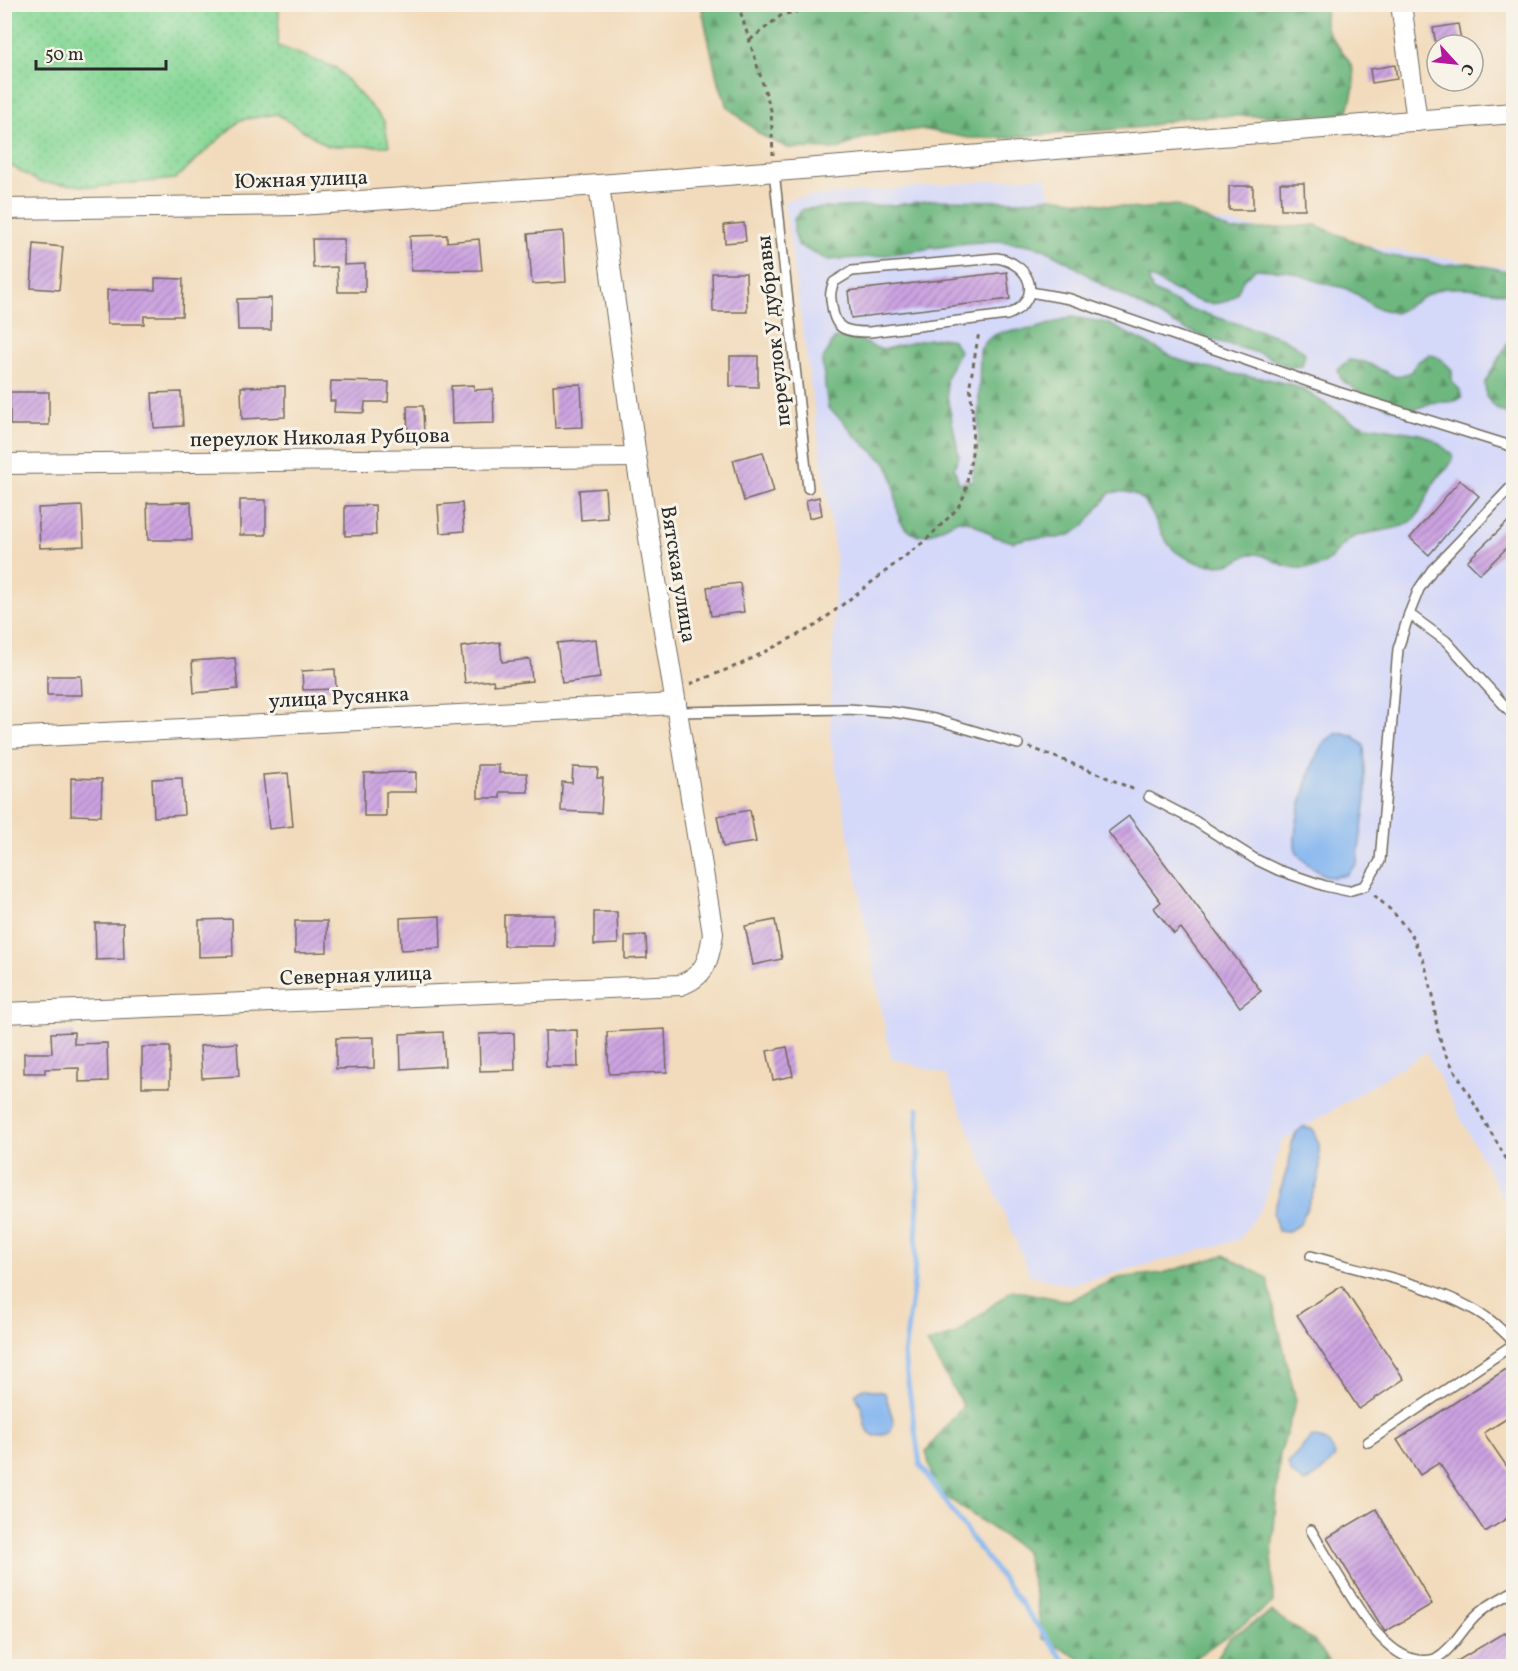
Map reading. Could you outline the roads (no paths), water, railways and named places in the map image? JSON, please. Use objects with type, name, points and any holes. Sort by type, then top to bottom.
[{"type":"street","points":[[1401,4],[1417,121]]},
{"type":"street","name":"Южная улица","points":[[4,208],[299,205],[599,185],[1514,113]]},
{"type":"street","name":"Вятская улица","points":[[599,185],[636,457],[713,934],[710,952],[703,970]]},
{"type":"street","name":"переулок Николая Рубцова","points":[[4,464],[636,457]]},
{"type":"street","name":"улица Русянка","points":[[4,738],[676,702]]},
{"type":"street","name":"Северная улица","points":[[4,1013],[680,985],[692,981],[703,970]]},
{"type":"lane","name":"переулок У дубравы","points":[[774,171],[808,488]]},
{"type":"lane","points":[[997,258],[1018,265],[1026,275],[1030,292],[1027,302],[1018,310],[1007,315],[870,332],[852,332],[840,327],[833,319],[830,292],[834,282],[852,271],[997,258]]},
{"type":"lane","points":[[1030,292],[1070,299],[1338,392],[1514,447]]},
{"type":"lane","points":[[1149,797],[1278,870],[1325,886],[1348,891],[1365,886],[1380,861],[1398,649],[1409,614],[1419,589],[1432,570],[1514,484]]},
{"type":"lane","points":[[1409,614],[1446,641],[1514,716]]},
{"type":"lane","points":[[676,702],[893,712],[934,719],[1018,744]]},
{"type":"lane","points":[[1311,1256],[1431,1290],[1490,1320],[1514,1343],[1368,1442]]},
{"type":"lane","points":[[1311,1530],[1373,1632],[1391,1651],[1409,1660],[1422,1663],[1435,1659],[1448,1650],[1478,1613],[1514,1591]]},
{"type":"water","points":[[1338,733],[1354,736],[1364,746],[1366,798],[1357,864],[1346,875],[1332,877],[1322,874],[1306,863],[1296,850],[1295,841],[1299,813],[1313,764],[1324,742]]},
{"type":"water","points":[[1303,1127],[1312,1128],[1319,1144],[1320,1170],[1317,1184],[1300,1224],[1287,1232],[1278,1231],[1273,1213],[1289,1163],[1292,1143],[1296,1133]]},
{"type":"water","points":[[863,1388],[885,1393],[894,1423],[890,1432],[875,1436],[865,1426],[862,1408],[855,1394]]},
{"type":"water","points":[[1311,1437],[1326,1442],[1332,1448],[1335,1456],[1326,1468],[1305,1483],[1292,1474],[1288,1464]]},
{"type":"waterway","points":[[918,1109],[918,1203],[914,1282],[904,1355],[920,1465],[1068,1666]]}]
